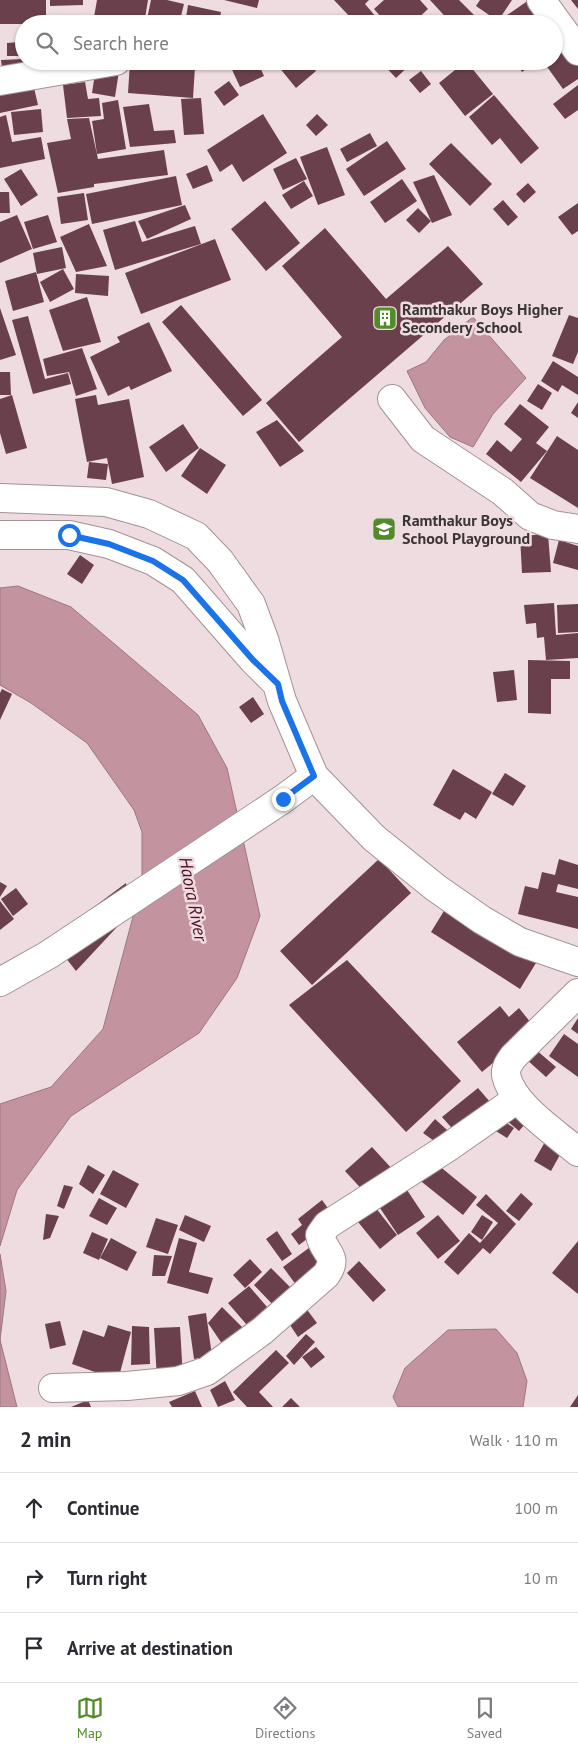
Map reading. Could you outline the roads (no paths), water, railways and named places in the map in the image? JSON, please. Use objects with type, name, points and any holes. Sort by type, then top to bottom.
[{"type":"street","points":[[541,0],[552,15]]},
{"type":"street","points":[[563,30],[578,51]]},
{"type":"street","points":[[0,81],[64,70]]},
{"type":"street","points":[[392,399],[423,439],[503,492],[530,516],[553,525],[578,529]]},
{"type":"street","points":[[0,498],[106,502],[149,514],[196,536],[220,561],[251,604],[282,701],[314,776],[374,838],[436,888],[482,920],[520,942],[578,962]]},
{"type":"street","points":[[0,535],[69,535],[109,544],[153,561],[183,580],[253,660],[278,684]]},
{"type":"street","points":[[0,982],[48,954],[283,799],[314,776]]},
{"type":"street","points":[[578,993],[508,1064],[506,1076],[517,1099],[578,1152]]},
{"type":"street","points":[[52,1388],[127,1386],[178,1381],[208,1371],[262,1331],[326,1275],[332,1267],[332,1257],[320,1234],[327,1224],[447,1148],[517,1099]]},
{"type":"water","points":[[473,317],[526,378],[493,414],[473,447],[450,437],[425,408],[407,371],[426,362],[444,340]]},
{"type":"water","name":"Haora River","points":[[18,586],[71,607],[198,715],[227,768],[260,916],[237,978],[199,1033],[71,1116],[17,1190],[0,1246],[0,1104],[51,1087],[103,1029],[142,883],[142,832],[134,810],[87,743],[31,703],[0,685],[0,588]]},
{"type":"water","points":[[0,1254],[6,1291],[0,1340]]},
{"type":"water","points":[[496,1329],[517,1353],[527,1381],[523,1407],[398,1407],[393,1397],[405,1368],[448,1330]]},
{"type":"water","points":[[0,1340],[17,1407],[0,1407]]},
{"type":"place","name":"Ramthakur Boys Higher Secondery School","points":[[385,318]]},
{"type":"place","name":"Ramthakur Boys School Playground","points":[[384,529]]}]
